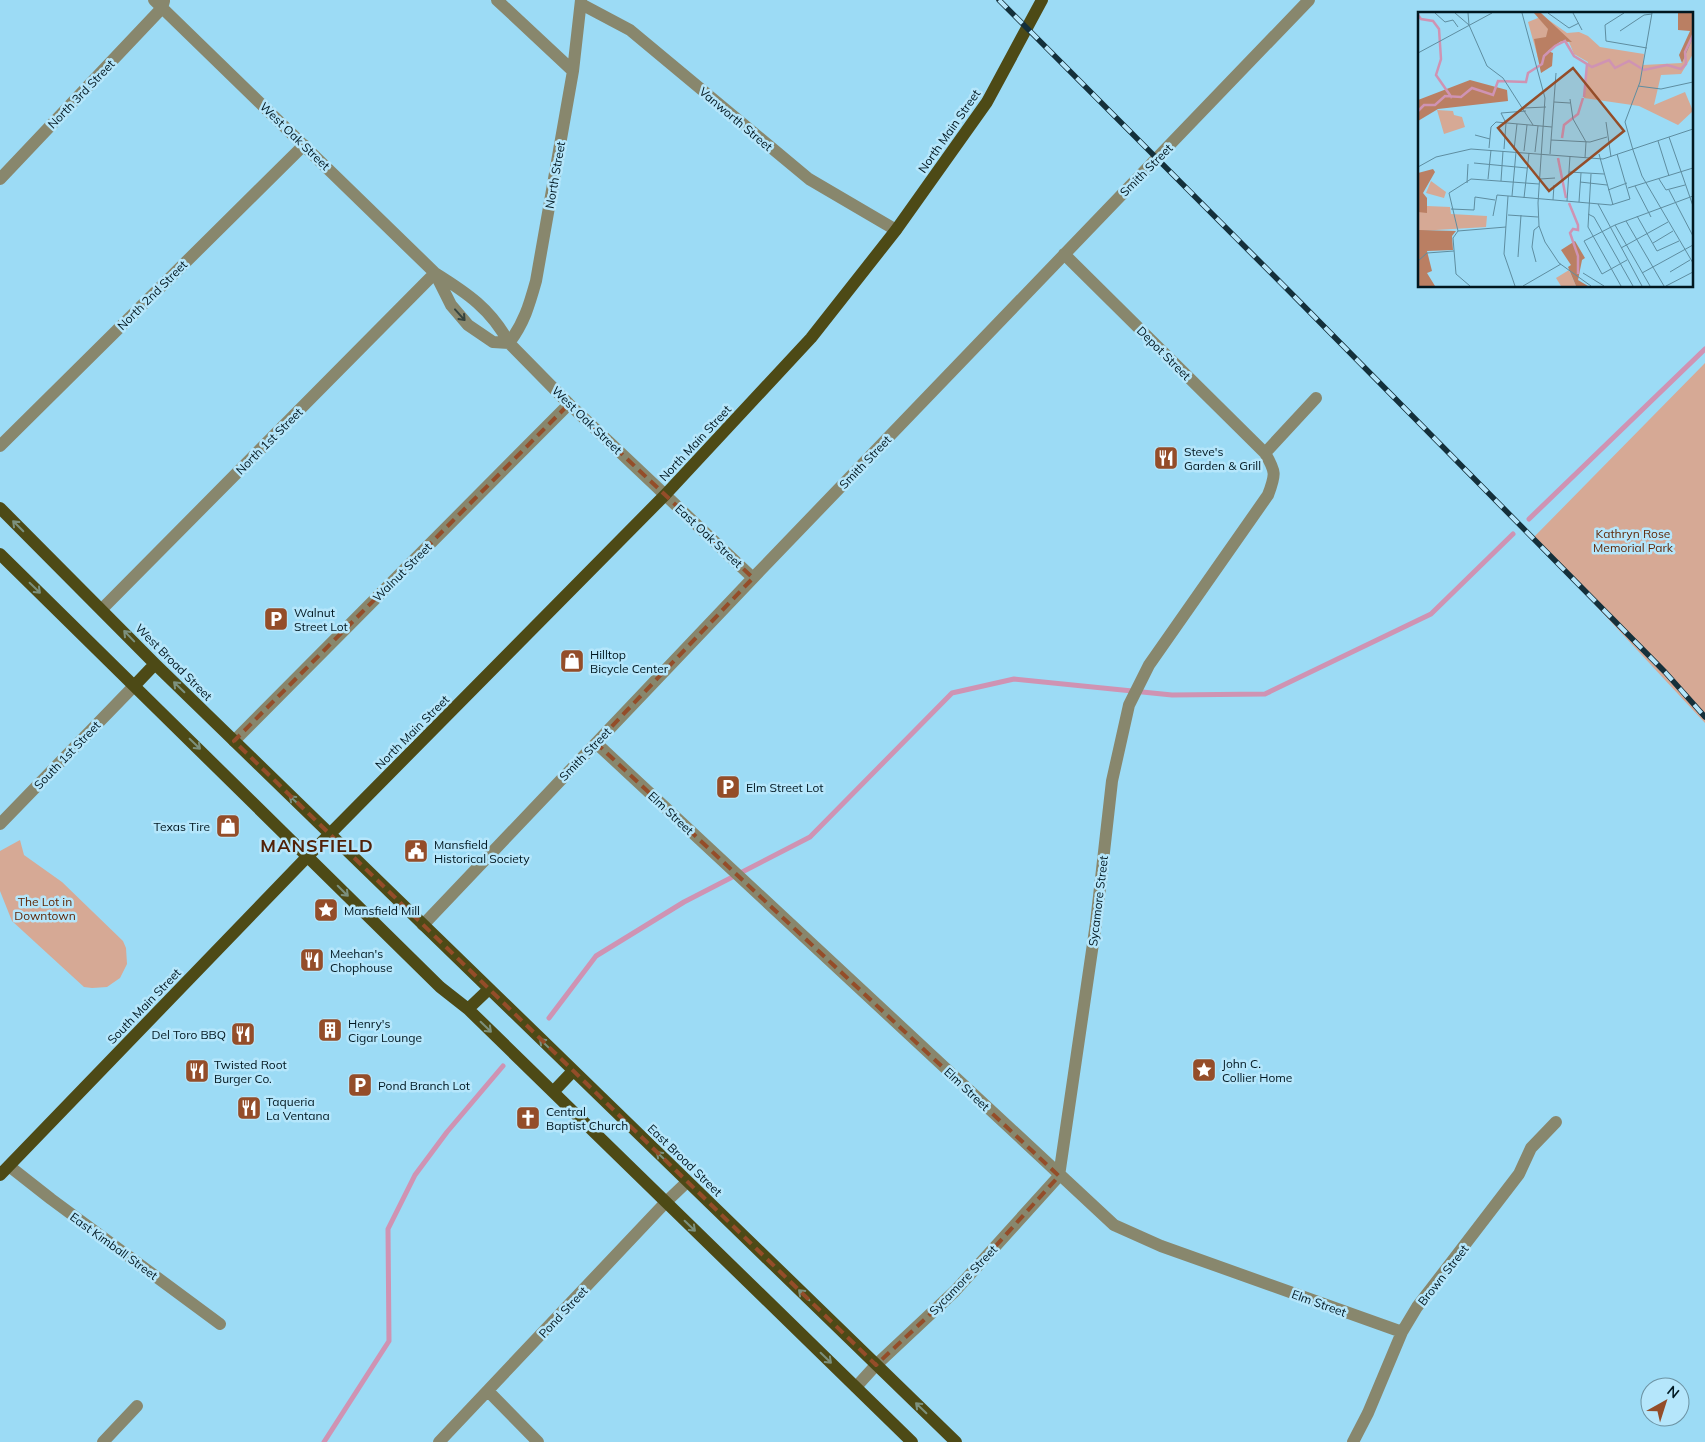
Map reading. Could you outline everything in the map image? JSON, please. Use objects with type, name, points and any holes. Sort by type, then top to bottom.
[{"type":"main road","name":"North Main Street","points":[[308,856],[665,495],[811,338],[896,230],[987,102],[1042,0]]},
{"type":"main road","name":"West Broad Street","points":[[0,508],[155,664],[330,834]]},
{"type":"main road","points":[[0,554],[440,987],[468,1009],[912,1442]]},
{"type":"main road","points":[[135,685],[155,664]]},
{"type":"main road","name":"East Broad Street","points":[[330,834],[956,1442]]},
{"type":"main road","name":"South Main Street","points":[[4,1171],[308,856]]},
{"type":"main road","points":[[468,1009],[488,989]]},
{"type":"main road","points":[[553,1092],[573,1071]]},
{"type":"street","points":[[497,0],[573,71]]},
{"type":"street","name":"Smith Street","points":[[423,925],[753,578],[1309,0]]},
{"type":"street","name":"North Street","points":[[509,343],[527,314],[536,281],[573,71],[581,2]]},
{"type":"street","name":"Vanworth Street","points":[[581,2],[630,30],[809,179],[896,230]]},
{"type":"street","name":"West Oak Street","points":[[160,3],[435,273],[468,294],[488,311],[509,343],[569,404],[665,495]]},
{"type":"street","name":"North 3rd Street","points":[[0,179],[160,3]]},
{"type":"street","name":"North 2nd Street","points":[[0,446],[304,145]]},
{"type":"street","name":"Depot Street","points":[[1064,254],[1265,453]]},
{"type":"street","name":"West Oak Street","points":[[435,273],[451,305],[468,325],[492,342],[509,343]]},
{"type":"street","name":"North 1st Street","points":[[102,609],[435,273]]},
{"type":"street","points":[[1265,453],[1316,398]]},
{"type":"street","name":"Walnut Street","points":[[234,741],[569,404]]},
{"type":"street","name":"Sycamore Street","points":[[856,1387],[876,1365],[955,1291],[1059,1176],[1096,923],[1112,781],[1129,705],[1149,665],[1268,494],[1275,469],[1265,453]]},
{"type":"street","name":"East Oak Street","points":[[665,495],[753,578]]},
{"type":"street","name":"South 1st Street","points":[[0,824],[135,685]]},
{"type":"street","name":"Elm Street","points":[[596,743],[1059,1176],[1114,1225],[1169,1249],[1402,1332]]},
{"type":"street","name":"Brown Street","points":[[1353,1442],[1368,1413],[1402,1332],[1417,1307],[1519,1174],[1531,1148],[1556,1122]]},
{"type":"street","name":"East Kimball Street","points":[[4,1171],[220,1324]]},
{"type":"street","name":"Pond Street","points":[[439,1442],[687,1182]]},
{"type":"street","points":[[488,1392],[538,1442]]},
{"type":"street","points":[[103,1442],[137,1406]]},
{"type":"highlighted area","points":[[569,404],[753,578],[596,743],[1059,1176],[955,1291],[876,1365],[234,741]]},
{"type":"green space","name":"Kathryn Rose Memorial Park","points":[[1705,363],[1705,723],[1533,538]]},
{"type":"green space","name":"The Lot in Downtown","points":[[20,840],[24,855],[62,882],[123,941],[126,948],[127,964],[120,978],[107,987],[84,987],[12,921],[0,891],[0,851]]},
{"type":"waterway","points":[[1529,519],[1705,349]]},
{"type":"waterway","points":[[549,1018],[596,956],[684,902],[810,837],[952,693],[1014,679],[1172,695],[1265,694],[1431,614],[1513,534]]},
{"type":"waterway","points":[[324,1442],[389,1341],[388,1229],[415,1175],[447,1132],[503,1066]]},
{"type":"railway","points":[[999,0],[1665,672],[1705,717]]},
{"type":"place","name":"Steve's Garden & Grill","points":[[1166,458]]},
{"type":"place","name":"Walnut Street Lot","points":[[276,619]]},
{"type":"place","name":"Hilltop Bicycle Center","points":[[572,661]]},
{"type":"place","name":"Elm Street Lot","points":[[728,787]]},
{"type":"place","name":"Texas Tire","points":[[228,826]]},
{"type":"place","name":"Mansfield Historical Society","points":[[416,851]]},
{"type":"place","name":"Mansfield Mill","points":[[326,910]]},
{"type":"place","name":"Meehan's Chophouse","points":[[312,960]]},
{"type":"place","name":"Henry's Cigar Lounge","points":[[330,1030]]},
{"type":"place","name":"Del Toro BBQ","points":[[243,1034]]},
{"type":"place","name":"John C. Collier Home","points":[[1204,1070]]},
{"type":"place","name":"Twisted Root Burger Co.","points":[[197,1071]]},
{"type":"place","name":"Pond Branch Lot","points":[[360,1085]]},
{"type":"place","name":"Taqueria La Ventana","points":[[249,1108]]},
{"type":"place","name":"Central Baptist Church","points":[[528,1118]]},
{"type":"district","name":"MANSFIELD","points":[[317,845]]}]
